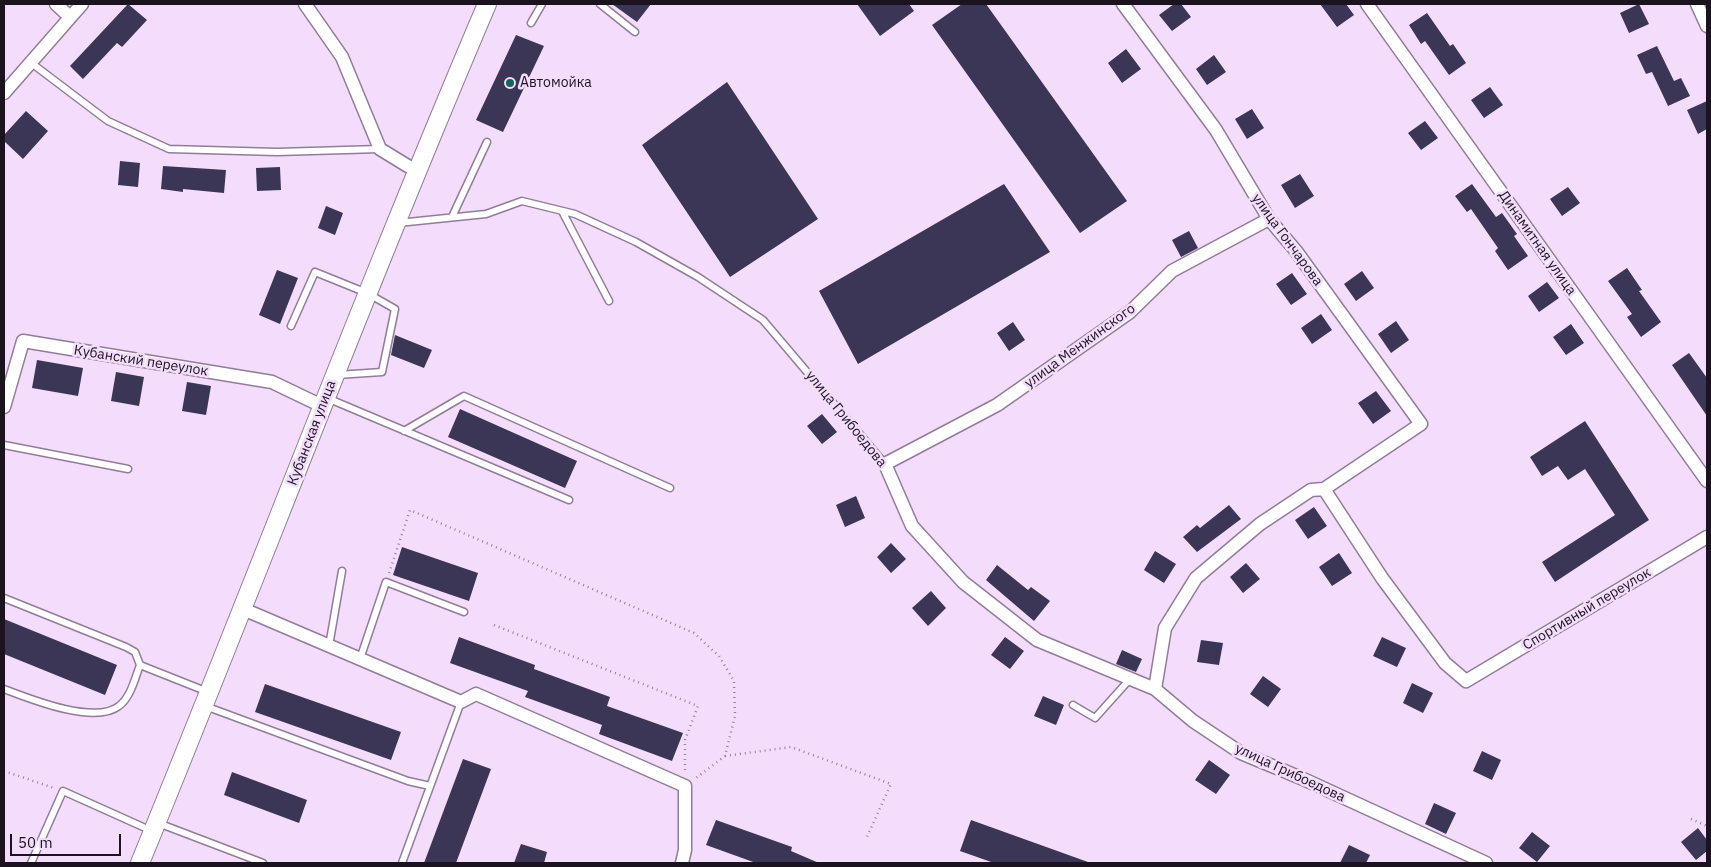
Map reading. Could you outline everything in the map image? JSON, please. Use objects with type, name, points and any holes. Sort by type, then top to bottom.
[{"type":"street","points":[[56,4],[70,17]]},
{"type":"street","points":[[4,93],[82,4]]},
{"type":"street","points":[[305,4],[342,57],[380,149],[416,171]]},
{"type":"street","name":"Кубанская улица","points":[[140,863],[243,610],[416,171],[487,4]]},
{"type":"street","name":"улица Гончарова","points":[[1123,4],[1216,130],[1269,219],[1296,252],[1421,424],[1324,488]]},
{"type":"street","name":"Динамитная улица","points":[[1368,4],[1707,481]]},
{"type":"street","points":[[1697,4],[1707,26]]},
{"type":"street","name":"улица Менжинского","points":[[885,464],[997,405],[1130,312],[1172,271],[1269,219]]},
{"type":"street","name":"Кубанский переулок","points":[[4,407],[22,342],[272,382],[324,402]]},
{"type":"street","name":"улица Грибоедова","points":[[885,464],[912,526],[964,582],[1037,640],[1155,689],[1193,721],[1241,753],[1301,778],[1486,863]]},
{"type":"street","points":[[1155,689],[1165,628],[1196,578],[1260,524],[1311,490],[1324,488]]},
{"type":"street","name":"Спортивный переулок","points":[[1324,488],[1382,578],[1445,663],[1466,681],[1707,537]]},
{"type":"street","points":[[243,610],[461,702],[476,694],[685,786],[685,850],[682,863]]},
{"type":"lane","points":[[532,23],[542,4]]},
{"type":"lane","points":[[600,4],[635,32]]},
{"type":"lane","points":[[30,62],[108,121],[169,149],[277,152],[380,149]]},
{"type":"lane","points":[[452,218],[487,142]]},
{"type":"lane","name":"улица Грибоедова","points":[[395,224],[486,214],[522,201],[575,214],[636,242],[698,277],[763,320],[885,464]]},
{"type":"lane","points":[[562,211],[609,301]]},
{"type":"lane","points":[[291,326],[315,272],[367,293],[394,309],[382,372],[334,375]]},
{"type":"lane","points":[[404,430],[464,396],[670,488]]},
{"type":"lane","points":[[324,402],[404,430],[569,500]]},
{"type":"lane","points":[[4,445],[128,469]]},
{"type":"lane","points":[[329,646],[342,571]]},
{"type":"lane","points":[[360,659],[386,582],[464,612]]},
{"type":"lane","points":[[4,598],[126,647],[135,652],[140,665],[207,699],[408,780],[430,786]]},
{"type":"lane","points":[[4,689],[52,706],[102,712],[113,710],[127,698],[140,665]]},
{"type":"lane","points":[[1073,705],[1095,718],[1130,679]]},
{"type":"lane","points":[[402,863],[461,702]]},
{"type":"lane","points":[[30,863],[63,791],[155,827],[263,863]]},
{"type":"path","points":[[386,582],[410,510],[694,633],[719,656],[734,681],[735,716],[725,756]]},
{"type":"path","points":[[494,625],[698,706],[686,740],[685,786]]},
{"type":"path","points":[[685,786],[725,756],[791,747],[891,784],[866,839]]},
{"type":"path","points":[[4,770],[63,791]]},
{"type":"path","points":[[1691,819],[1707,826]]},
{"type":"building","points":[[128,4],[147,20],[122,47],[117,43],[83,79],[70,66]]},
{"type":"building","points":[[612,4],[651,4],[637,22]]},
{"type":"building","points":[[857,4],[909,4],[914,11],[880,36]]},
{"type":"building","points":[[962,4],[986,4],[1127,201],[1080,233],[932,25]]},
{"type":"building","points":[[1174,4],[1181,4],[1191,17],[1172,31],[1159,15]]},
{"type":"building","points":[[1320,4],[1346,4],[1354,15],[1337,27]]},
{"type":"building","points":[[1639,4],[1649,24],[1629,33],[1620,13]]},
{"type":"building","points":[[1427,13],[1450,46],[1453,44],[1466,63],[1449,75],[1425,41],[1421,44],[1409,25]]},
{"type":"building","name":"Автомойка","points":[[516,35],[544,46],[503,132],[476,120]]},
{"type":"building","points":[[1657,46],[1674,81],[1681,78],[1690,96],[1668,106],[1652,72],[1646,74],[1637,55]]},
{"type":"building","points":[[1126,49],[1141,69],[1122,83],[1108,63]]},
{"type":"building","points":[[1214,55],[1226,72],[1207,85],[1196,69]]},
{"type":"building","points":[[727,82],[818,219],[730,277],[642,145]]},
{"type":"building","points":[[1490,87],[1503,105],[1484,118],[1471,100]]},
{"type":"building","points":[[1707,101],[1707,129],[1698,134],[1687,110]]},
{"type":"building","points":[[1252,109],[1264,128],[1247,139],[1235,119]]},
{"type":"building","points":[[26,111],[48,131],[23,159],[4,141],[4,135]]},
{"type":"building","points":[[1425,121],[1438,138],[1421,150],[1408,133]]},
{"type":"building","points":[[120,161],[140,163],[138,187],[118,185]]},
{"type":"building","points":[[163,166],[226,170],[224,193],[183,189],[183,192],[161,189]]},
{"type":"building","points":[[280,167],[281,190],[257,191],[256,168]]},
{"type":"building","points":[[1300,174],[1314,196],[1295,208],[1281,185]]},
{"type":"building","points":[[1004,184],[1050,252],[858,364],[819,291]]},
{"type":"building","points":[[1472,184],[1496,217],[1502,213],[1517,234],[1514,236],[1528,256],[1508,270],[1495,251],[1498,248],[1471,209],[1467,212],[1455,196]]},
{"type":"building","points":[[1568,187],[1580,203],[1562,216],[1550,199]]},
{"type":"building","points":[[326,206],[343,213],[335,235],[318,228]]},
{"type":"building","points":[[1189,231],[1198,248],[1181,257],[1172,240]]},
{"type":"building","points":[[1627,268],[1642,290],[1639,291],[1661,322],[1641,337],[1627,317],[1632,314],[1608,281]]},
{"type":"building","points":[[277,270],[298,278],[280,324],[259,315]]},
{"type":"building","points":[[1362,271],[1374,288],[1356,301],[1344,284]]},
{"type":"building","points":[[1292,273],[1307,294],[1291,305],[1276,284]]},
{"type":"building","points":[[1547,282],[1559,298],[1539,312],[1528,296]]},
{"type":"building","points":[[1321,314],[1332,330],[1312,344],[1301,328]]},
{"type":"building","points":[[1396,321],[1409,340],[1391,353],[1378,334]]},
{"type":"building","points":[[1013,322],[1025,340],[1009,351],[997,333]]},
{"type":"building","points":[[1571,324],[1584,343],[1566,355],[1553,337]]},
{"type":"building","points":[[395,335],[432,350],[424,368],[391,355]]},
{"type":"building","points":[[1689,353],[1707,378],[1707,416],[1672,365]]},
{"type":"building","points":[[37,360],[83,368],[78,396],[32,388]]},
{"type":"building","points":[[116,372],[144,377],[139,406],[111,401]]},
{"type":"building","points":[[187,382],[211,386],[206,415],[182,411]]},
{"type":"building","points":[[1376,391],[1391,411],[1373,424],[1358,403]]},
{"type":"building","points":[[460,409],[577,461],[565,488],[448,437]]},
{"type":"building","points":[[822,414],[837,432],[822,444],[807,426]]},
{"type":"building","points":[[1585,421],[1649,520],[1555,582],[1542,562],[1615,515],[1585,469],[1568,480],[1558,466],[1542,476],[1530,457]]},
{"type":"building","points":[[856,496],[865,518],[845,527],[836,505]]},
{"type":"building","points":[[1229,505],[1241,519],[1197,552],[1183,537],[1197,525],[1200,528]]},
{"type":"building","points":[[1314,507],[1327,526],[1308,539],[1295,520]]},
{"type":"building","points":[[891,543],[906,559],[891,573],[877,557]]},
{"type":"building","points":[[402,547],[478,573],[469,601],[393,575]]},
{"type":"building","points":[[1155,551],[1176,564],[1164,583],[1144,570]]},
{"type":"building","points":[[1339,553],[1352,573],[1332,586],[1319,567]]},
{"type":"building","points":[[1246,563],[1260,579],[1243,593],[1230,577]]},
{"type":"building","points":[[997,565],[1028,590],[1031,587],[1050,601],[1034,621],[986,580]]},
{"type":"building","points":[[931,591],[946,608],[928,626],[912,608]]},
{"type":"building","points":[[4,619],[117,665],[105,695],[4,654]]},
{"type":"building","points":[[459,637],[535,665],[534,669],[610,697],[607,706],[683,733],[672,761],[599,734],[602,725],[525,697],[528,691],[450,663]]},
{"type":"building","points":[[1005,637],[1024,651],[1010,669],[991,655]]},
{"type":"building","points":[[1382,637],[1406,648],[1397,667],[1373,656]]},
{"type":"building","points":[[1201,640],[1223,643],[1219,665],[1197,662]]},
{"type":"building","points":[[1122,650],[1142,659],[1136,672],[1116,664]]},
{"type":"building","points":[[1263,676],[1281,689],[1268,707],[1250,694]]},
{"type":"building","points":[[1412,683],[1433,693],[1423,713],[1403,703]]},
{"type":"building","points":[[265,684],[401,732],[391,760],[255,712]]},
{"type":"building","points":[[1043,696],[1064,705],[1056,725],[1034,716]]},
{"type":"building","points":[[1482,751],[1501,760],[1492,780],[1473,771]]},
{"type":"building","points":[[463,759],[491,769],[456,863],[424,863]]},
{"type":"building","points":[[1209,760],[1230,775],[1216,794],[1195,780]]},
{"type":"building","points":[[232,772],[307,800],[299,823],[224,795]]},
{"type":"building","points":[[1434,803],[1456,813],[1446,834],[1425,824]]},
{"type":"building","points":[[716,820],[792,847],[791,851],[819,863],[756,863],[706,845]]},
{"type":"building","points":[[971,820],[1088,863],[994,863],[960,851]]},
{"type":"building","points":[[1698,828],[1707,840],[1707,851],[1696,860],[1681,842]]},
{"type":"building","points":[[1532,832],[1550,846],[1537,862],[1519,848]]},
{"type":"building","points":[[521,844],[547,852],[544,863],[514,863]]},
{"type":"building","points":[[1349,845],[1370,855],[1366,863],[1340,863]]},
{"type":"place","name":"Автомойка","points":[[510,83]]}]
